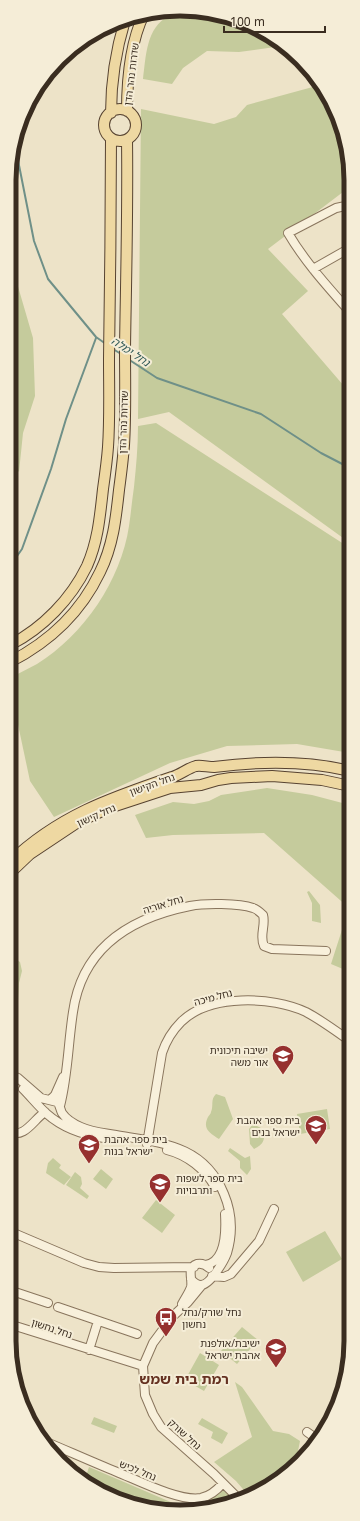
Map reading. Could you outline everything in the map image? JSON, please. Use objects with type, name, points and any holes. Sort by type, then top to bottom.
[{"type":"main road","name":"שדרות נהר הדן","points":[[127,111],[127,93],[133,48],[142,21]]},
{"type":"main road","name":"שדרות נהר הדן","points":[[111,113],[111,94],[117,46],[123,26]]},
{"type":"main road","name":"שדרות נהר הדן","points":[[16,642],[23,638],[57,610],[66,599],[86,566],[94,547],[100,524],[108,446],[111,138],[107,134],[105,124],[111,113],[119,110],[127,111],[134,118],[136,128],[134,133],[127,140],[124,445],[116,525],[101,571],[90,591],[67,620],[46,640],[30,652],[16,659]]},
{"type":"main road","points":[[111,138],[119,141],[127,140]]},
{"type":"main road","points":[[344,770],[290,762],[245,763],[193,767],[190,769],[188,776],[190,782],[200,785],[231,778],[272,776],[322,780],[344,785]]},
{"type":"main road","name":"נחל הקישון","points":[[16,857],[36,840],[74,815],[106,800],[175,776],[193,767]]},
{"type":"main road","points":[[200,785],[206,782],[209,776],[207,769],[204,767]]},
{"type":"main road","name":"נחל קישון","points":[[16,869],[41,846],[91,815],[158,791],[200,785]]},
{"type":"street","points":[[344,206],[336,208],[288,234],[313,269],[344,305]]},
{"type":"street","points":[[313,269],[344,251]]},
{"type":"street","name":"נחל אוריה","points":[[60,1107],[66,1077],[74,1005],[84,975],[94,958],[107,943],[143,920],[172,910],[194,905],[227,904],[253,908],[263,915],[262,940],[264,946],[272,949],[326,952]]},
{"type":"street","name":"נחל מיכה","points":[[147,1142],[162,1052],[169,1036],[177,1026],[186,1017],[199,1010],[232,1001],[263,1001],[292,1007],[306,1012],[344,1037]]},
{"type":"street","name":"נחל אוריה","points":[[50,1101],[55,1095],[67,1062]]},
{"type":"street","points":[[16,1077],[41,1098],[56,1101],[65,1117],[80,1127],[147,1142],[174,1152],[197,1165],[215,1186],[225,1210],[225,1238],[222,1251],[217,1259],[210,1264],[198,1264],[190,1272],[190,1288],[179,1310]]},
{"type":"street","points":[[16,1082],[47,1113],[70,1130],[87,1136],[171,1145],[192,1154],[210,1170],[219,1184],[229,1213],[231,1230],[225,1257],[221,1266],[208,1282],[202,1285],[158,1335],[143,1366]]},
{"type":"street","points":[[47,1113],[45,1105],[50,1101]]},
{"type":"street","points":[[16,1134],[22,1133],[39,1115],[47,1113],[58,1114],[60,1107]]},
{"type":"street","points":[[212,1276],[224,1277],[231,1274],[259,1240],[274,1209]]},
{"type":"street","points":[[16,1234],[84,1263],[99,1267],[194,1267]]},
{"type":"street","points":[[206,1265],[211,1270],[212,1276]]},
{"type":"street","points":[[170,1266],[178,1269],[191,1278],[195,1284],[202,1285]]},
{"type":"street","points":[[16,1293],[48,1304]]},
{"type":"street","points":[[58,1307],[137,1334]]},
{"type":"street","points":[[89,1350],[98,1321]]},
{"type":"street","name":"נחל נחשון","points":[[16,1326],[143,1366]]},
{"type":"street","name":"נחל שורק","points":[[143,1366],[146,1400],[161,1427],[235,1495]]},
{"type":"street","points":[[307,1432],[313,1436]]},
{"type":"street","name":"נחל לכיש","points":[[54,1445],[145,1484],[175,1495],[191,1498],[202,1498],[217,1490],[223,1483]]},
{"type":"green space","points":[[169,16],[191,16],[212,19],[243,28],[275,47],[239,52],[207,51],[183,68],[172,84],[143,79],[148,43],[151,35],[161,21]]},
{"type":"green space","points":[[314,87],[332,117],[341,148],[344,169],[344,192],[268,249],[308,291],[282,314],[344,386],[344,539],[169,412],[138,419],[141,109],[214,124],[236,117],[247,105]]},
{"type":"green space","points":[[16,280],[33,338],[35,396],[23,433],[19,472],[16,469]]},
{"type":"green space","points":[[156,423],[344,544],[344,752],[297,744],[227,746],[170,763],[54,817],[30,781],[16,715],[16,675],[37,664],[70,638],[85,622],[109,586],[125,546],[129,526],[134,487],[138,426]]},
{"type":"green space","points":[[267,788],[312,795],[344,803],[344,904],[264,833],[173,835],[146,838],[135,815],[173,802],[194,804],[209,801],[221,795]]},
{"type":"green space","points":[[309,891],[320,905],[321,923],[312,921],[312,903],[307,892]]},
{"type":"green space","points":[[344,924],[344,969],[331,964]]},
{"type":"green space","points":[[16,959],[20,962],[22,971],[19,983],[16,1042]]},
{"type":"green space","points":[[216,1094],[225,1097],[233,1119],[219,1139],[210,1133],[206,1128],[206,1121],[211,1113],[213,1098]]},
{"type":"green space","points":[[327,1109],[330,1129],[300,1134],[297,1114]]},
{"type":"green space","points":[[253,1124],[265,1130],[263,1142],[254,1149],[250,1144],[249,1129]]},
{"type":"green space","points":[[230,1148],[245,1158],[250,1156],[251,1169],[247,1175],[240,1168],[240,1161],[228,1151]]},
{"type":"green space","points":[[53,1158],[61,1165],[59,1168],[71,1177],[64,1185],[46,1173],[48,1163]]},
{"type":"green space","points":[[101,1169],[113,1179],[106,1189],[93,1179]]},
{"type":"green space","points":[[75,1172],[81,1177],[82,1184],[80,1188],[89,1196],[87,1199],[66,1185]]},
{"type":"green space","points":[[156,1200],[175,1215],[162,1233],[142,1218]]},
{"type":"green space","points":[[325,1231],[342,1259],[303,1282],[286,1252]]},
{"type":"green space","points":[[242,1327],[258,1340],[237,1364],[221,1351]]},
{"type":"green space","points":[[200,1353],[219,1365],[204,1391],[185,1380]]},
{"type":"green space","points":[[235,1382],[242,1387],[273,1431],[289,1434],[300,1441],[298,1451],[301,1452],[296,1457],[280,1471],[245,1492],[236,1481],[214,1462],[252,1437]]},
{"type":"green space","points":[[94,1417],[117,1426],[114,1433],[91,1424]]},
{"type":"green space","points":[[202,1418],[228,1433],[222,1444],[211,1438],[213,1432],[198,1424]]},
{"type":"green space","points":[[89,1467],[178,1505],[148,1502],[117,1493],[86,1475]]},
{"type":"green space","points":[[223,1487],[231,1497],[200,1504],[202,1500]]},
{"type":"waterway","name":"נחל ימלה","points":[[17,157],[34,241],[48,279],[96,337],[106,344]]},
{"type":"waterway","points":[[16,558],[22,549],[51,469],[66,419],[96,338]]},
{"type":"waterway","name":"נחל ימלה","points":[[113,349],[121,354]]},
{"type":"waterway","name":"נחל ימלה","points":[[128,359],[157,378],[261,414],[321,453],[344,465]]},
{"type":"place","name":"ישיבה תיכונית אור משה","points":[[283,1076]]},
{"type":"place","name":"בית ספר אהבת ישראל בנים","points":[[316,1146]]},
{"type":"place","name":"בית ספר אהבת ישראל בנות","points":[[89,1164]]},
{"type":"place","name":"בית ספר לשפות ותרבויות","points":[[160,1204]]},
{"type":"place","name":"נחל שורק/נחל נחשון","points":[[166,1338]]},
{"type":"place","name":"ישיבת/אולפנת אהבת ישראל","points":[[276,1368]]},
{"type":"district","name":"רמת בית שמש","points":[[184,1378]]}]
